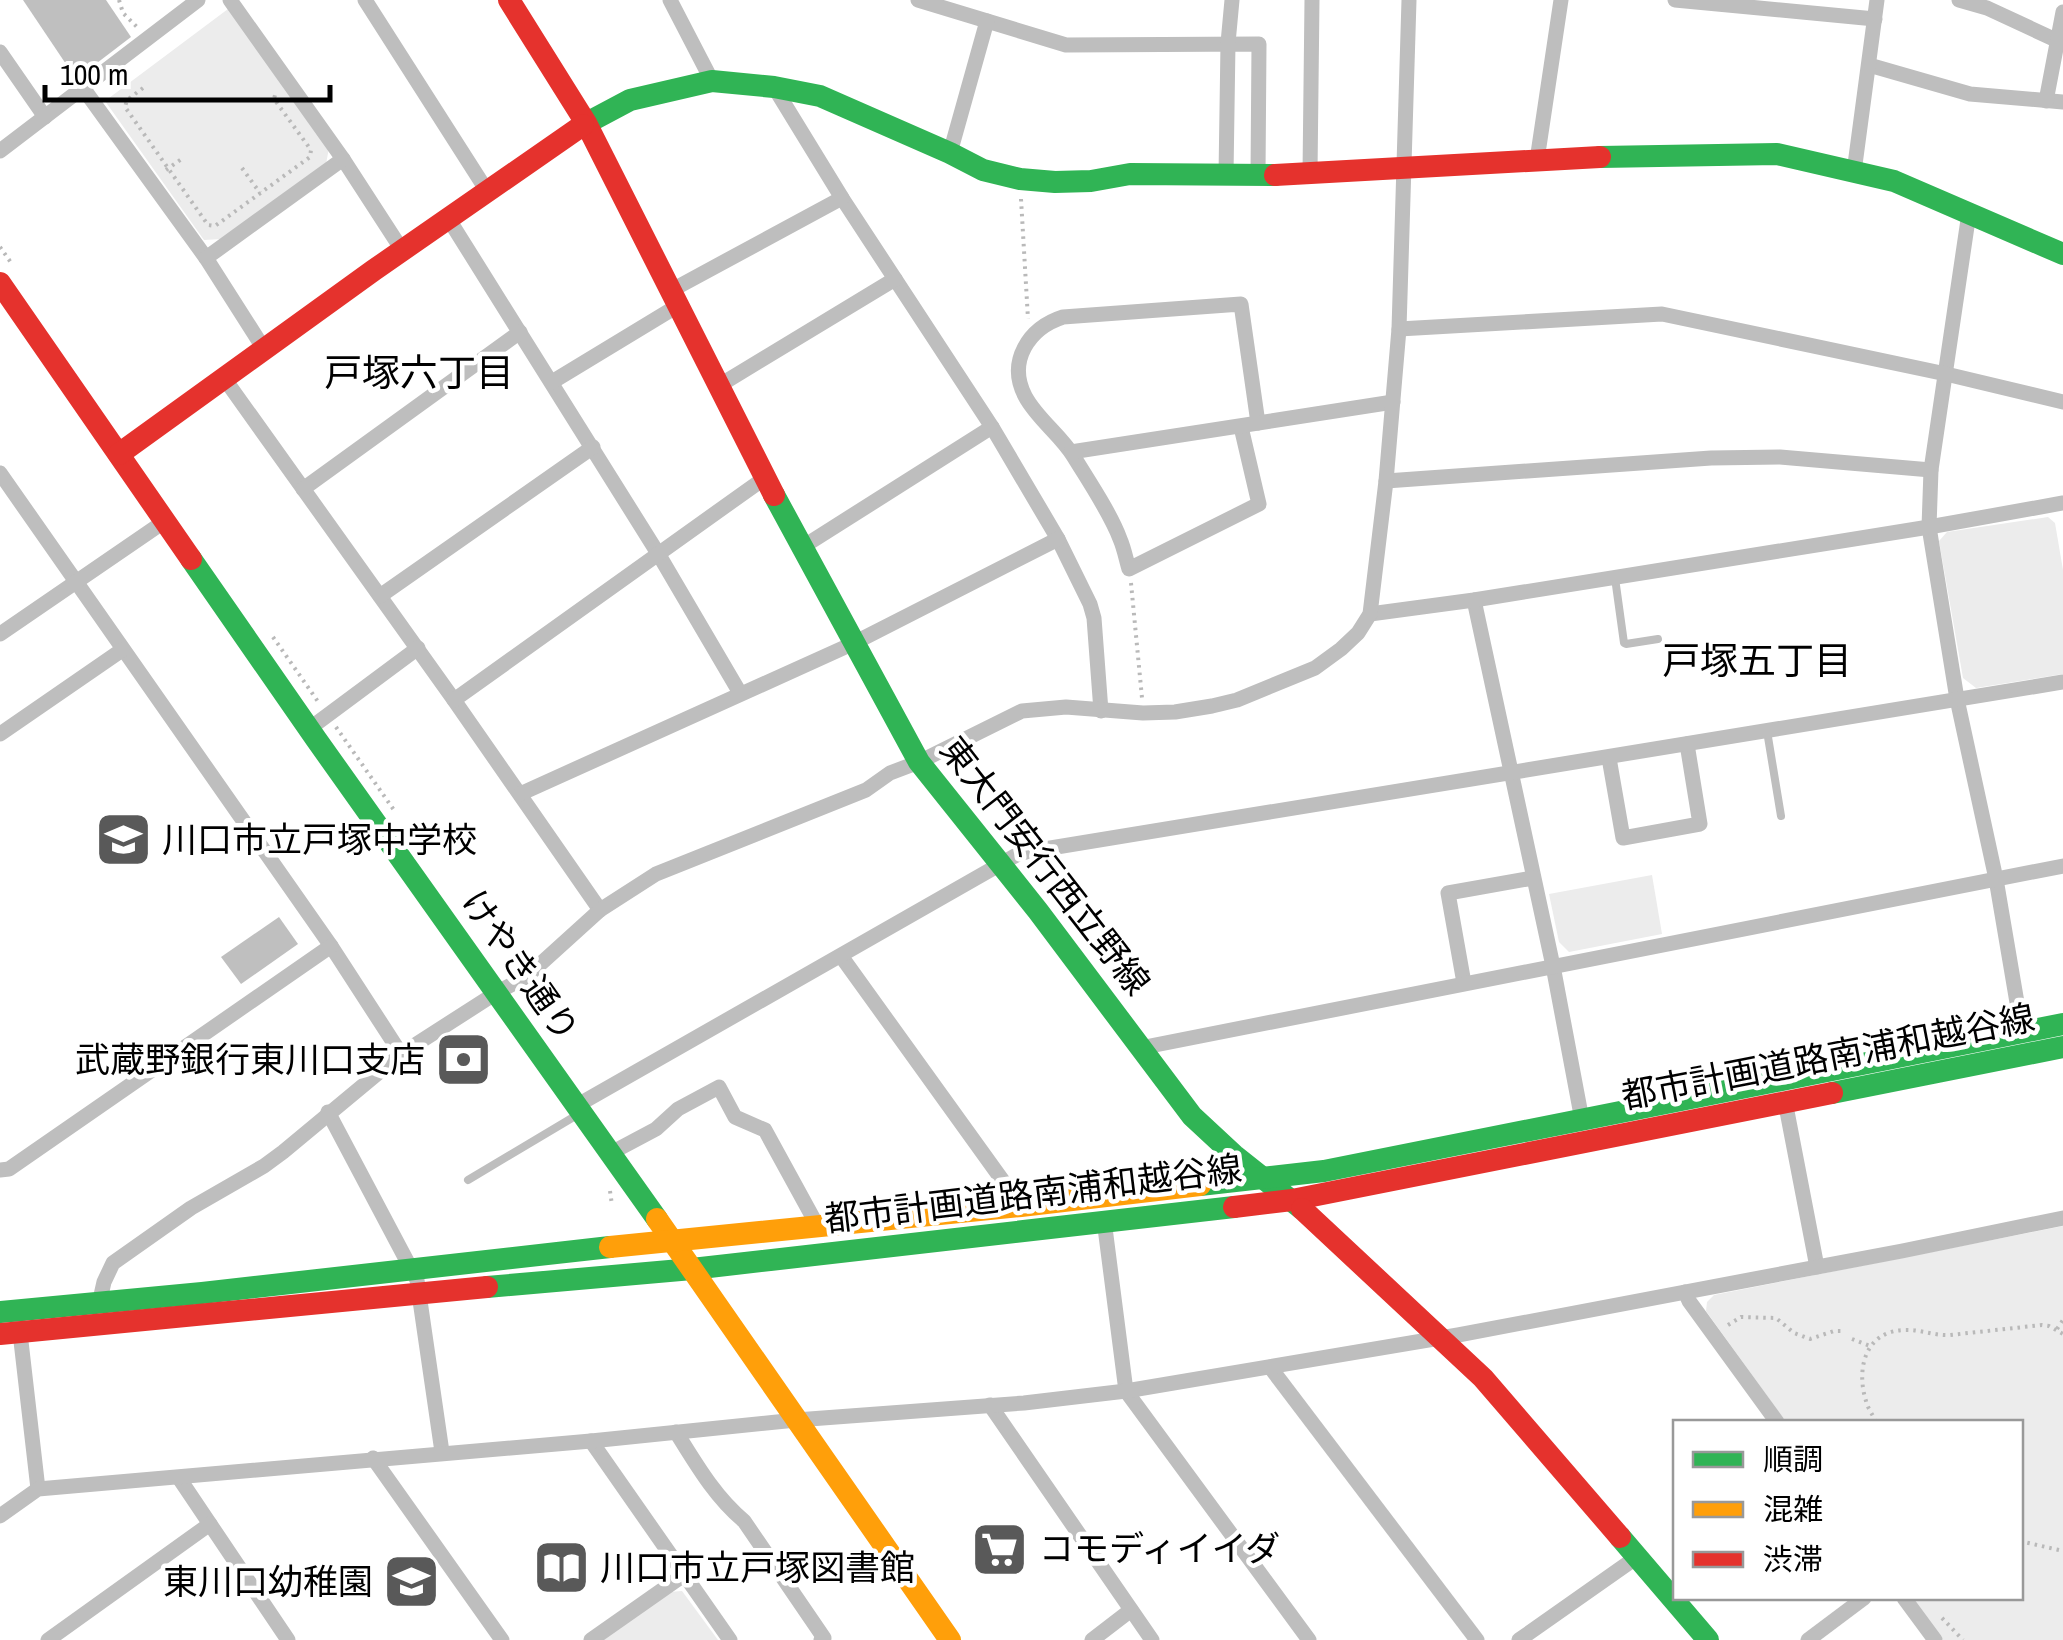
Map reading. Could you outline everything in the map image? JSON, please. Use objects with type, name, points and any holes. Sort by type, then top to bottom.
[{"type":"street","points":[[0,150],[198,0]]},
{"type":"street","points":[[230,0],[402,250]]},
{"type":"street","points":[[365,0],[487,191]]},
{"type":"street","name":"東大門安行西立野線","points":[[509,0],[586,123],[801,548],[918,762],[1038,911],[1192,1116],[1292,1200],[1483,1378],[1673,1599]]},
{"type":"street","points":[[670,0],[712,81]]},
{"type":"street","points":[[1226,175],[1232,0]]},
{"type":"street","points":[[1310,174],[1312,0]]},
{"type":"street","points":[[98,1304],[114,1263],[191,1208],[264,1166],[400,1054],[526,977],[600,910],[656,874],[866,790],[890,773],[1022,711],[1066,707],[1143,713],[1212,706],[1237,700],[1315,668],[1358,633],[1370,614],[1400,330],[1409,0]]},
{"type":"street","points":[[1537,160],[1560,0]]},
{"type":"street","points":[[1675,0],[1778,4],[1875,19]]},
{"type":"street","points":[[1854,172],[1877,0]]},
{"type":"street","points":[[1958,0],[1987,8],[2058,41]]},
{"type":"street","points":[[925,1],[1066,45],[1259,44],[1258,174]]},
{"type":"street","points":[[1869,65],[1970,94],[2054,102],[2063,12]]},
{"type":"street","points":[[950,153],[987,21]]},
{"type":"street","points":[[0,52],[44,116]]},
{"type":"street","points":[[119,454],[586,123],[630,100],[712,81],[820,96],[982,170],[1055,182],[1130,174],[1310,174],[1626,155],[1776,154],[1894,180],[2063,254]]},
{"type":"street","points":[[774,87],[992,426],[1058,539],[1094,618],[1101,711]]},
{"type":"street","points":[[83,88],[206,258],[264,349]]},
{"type":"street","points":[[206,258],[343,160]]},
{"type":"street","points":[[552,382],[675,298],[842,198]]},
{"type":"street","points":[[1970,213],[1931,470],[1929,527],[1957,699],[1996,879],[2022,1032]]},
{"type":"street","points":[[448,218],[659,555],[740,693]]},
{"type":"street","points":[[720,386],[895,279]]},
{"type":"street","name":"けやき通り","points":[[0,283],[950,1640]]},
{"type":"street","points":[[1241,427],[1259,504],[1130,568],[1120,538],[1071,452],[1024,395],[1020,381],[1022,351],[1040,327],[1063,317],[1241,304],[1258,423]]},
{"type":"street","points":[[1400,330],[1662,314],[2063,402]]},
{"type":"street","points":[[303,489],[520,332]]},
{"type":"street","points":[[224,378],[600,910]]},
{"type":"street","points":[[1071,452],[1393,402]]},
{"type":"street","points":[[801,548],[992,426]]},
{"type":"street","points":[[380,596],[592,447]]},
{"type":"street","points":[[1386,480],[1711,458],[1780,457],[1931,470]]},
{"type":"street","points":[[0,474],[331,946],[400,1054]]},
{"type":"street","points":[[454,700],[766,478]]},
{"type":"street","points":[[1370,614],[2063,503]]},
{"type":"street","points":[[0,634],[165,521]]},
{"type":"street","points":[[520,794],[852,644],[1058,539]]},
{"type":"street","points":[[1474,600],[1582,1120]]},
{"type":"street","points":[[309,729],[418,648]]},
{"type":"street","points":[[0,734],[122,650]]},
{"type":"street","points":[[578,1109],[1020,854],[2063,682]]},
{"type":"street","points":[[1609,758],[1623,838],[1700,824],[1687,744]]},
{"type":"street","points":[[1140,1048],[2063,866]]},
{"type":"street","points":[[1464,983],[1448,893],[1533,878]]},
{"type":"street","points":[[0,1170],[9,1169],[331,946]]},
{"type":"street","points":[[841,956],[1021,1206]]},
{"type":"street","name":"都市計画道路南浦和越谷線","points":[[10,1322],[98,1304],[410,1268],[1324,1171],[2063,1024]]},
{"type":"street","name":"都市計画道路南浦和越谷線","points":[[10,1322],[692,1269],[1292,1200],[2063,1046]]},
{"type":"street","points":[[609,1154],[656,1129],[678,1109],[719,1087],[735,1117],[766,1130],[816,1226]]},
{"type":"street","points":[[1785,1101],[1817,1267]]},
{"type":"street","points":[[328,1112],[417,1280],[442,1452]]},
{"type":"street","points":[[0,1516],[38,1489],[1126,1391],[1441,1338],[2063,1218]]},
{"type":"street","points":[[1104,1220],[1126,1391],[1309,1640]]},
{"type":"street","points":[[1685,1292],[1776,1420]]},
{"type":"street","points":[[10,1322],[38,1489]]},
{"type":"street","points":[[1270,1367],[1477,1640]]},
{"type":"street","points":[[990,1405],[1152,1640]]},
{"type":"street","points":[[676,1432],[714,1491],[744,1521],[824,1638],[821,1640]]},
{"type":"street","points":[[591,1441],[730,1640]]},
{"type":"street","points":[[372,1458],[502,1640]]},
{"type":"street","points":[[179,1478],[288,1640]]},
{"type":"street","points":[[48,1640],[210,1524]]},
{"type":"street","points":[[1520,1640],[1636,1556]]},
{"type":"street","points":[[590,1640],[685,1574]]},
{"type":"street","name":"東大門安行西立野線","points":[[1674,1600],[1708,1640]]},
{"type":"street","points":[[1808,1640],[1861,1600]]},
{"type":"street","points":[[1905,1600],[1935,1640]]},
{"type":"street","points":[[1092,1640],[1131,1610]]},
{"type":"lane","points":[[1615,576],[1624,642],[1658,639]]},
{"type":"lane","points":[[1766,730],[1781,816]]},
{"type":"lane","points":[[468,1180],[578,1109]]},
{"type":"path","points":[[119,0],[123,13],[145,41]]},
{"type":"path","points":[[143,88],[127,100],[125,107],[208,224],[215,226],[310,157],[310,150],[274,99],[276,90],[288,82]]},
{"type":"path","points":[[150,181],[183,158]]},
{"type":"path","points":[[242,168],[273,210]]},
{"type":"path","points":[[1020,179],[1030,338]]},
{"type":"path","points":[[1130,568],[1143,713]]},
{"type":"path","points":[[1730,1324],[1746,1316],[1776,1318],[1794,1333],[1810,1339],[1842,1330]]},
{"type":"path","points":[[2057,1329],[2063,1320]]},
{"type":"path","points":[[1875,1420],[1866,1400],[1862,1366],[1870,1346],[1889,1332],[1905,1330],[1939,1336],[2042,1325],[2063,1334]]},
{"type":"path","points":[[1852,1339],[1870,1346]]},
{"type":"path","points":[[2023,1542],[2063,1551]]},
{"type":"shaded area","points":[[23,0],[106,0],[131,37],[76,79]]},
{"type":"shaded area","points":[[228,9],[329,148],[326,164],[221,239],[204,240],[105,101]]},
{"type":"shaded area","points":[[2048,517],[2055,523],[2063,570],[2063,674],[1976,688],[1963,678],[1939,541],[1947,532]]},
{"type":"shaded area","points":[[1652,875],[1662,934],[1569,952],[1559,942],[1549,894]]},
{"type":"shaded area","points":[[279,917],[298,944],[241,984],[221,957]]},
{"type":"shaded area","points":[[2063,1226],[2063,1640],[1943,1640],[1913,1600],[2023,1600],[2023,1420],[1785,1420],[1706,1311],[1707,1302],[1714,1295]]},
{"type":"shaded area","points":[[682,1591],[718,1640],[601,1640],[669,1592]]},
{"type":"traffic: fast","points":[[583,125],[630,100],[712,81],[820,96],[983,170],[1020,179],[1055,182],[1130,174],[1275,175]]},
{"type":"traffic: fast","points":[[1600,157],[1777,154],[1894,181],[2063,254]]},
{"type":"traffic: fast","points":[[774,495],[919,762],[1038,911],[1192,1116],[1302,1209]]},
{"type":"traffic: fast","points":[[191,559],[657,1219]]},
{"type":"traffic: fast","points":[[1200,1185],[1324,1171],[2063,1024]]},
{"type":"traffic: fast","points":[[1832,1093],[2063,1047]]},
{"type":"traffic: fast","points":[[487,1287],[692,1269],[1234,1207]]},
{"type":"traffic: fast","points":[[0,1312],[610,1247]]},
{"type":"traffic: fast","points":[[1620,1537],[1673,1599]]},
{"type":"traffic: fast","points":[[1674,1600],[1708,1640]]},
{"type":"traffic: slow","points":[[610,1247],[1200,1185]]},
{"type":"traffic: slow","points":[[657,1219],[950,1640]]},
{"type":"traffic: jam","points":[[509,0],[586,123],[774,495]]},
{"type":"traffic: jam","points":[[119,454],[583,125]]},
{"type":"traffic: jam","points":[[1275,175],[1600,157]]},
{"type":"traffic: jam","points":[[0,283],[191,559]]},
{"type":"traffic: jam","points":[[1234,1207],[1292,1200],[1832,1093]]},
{"type":"traffic: jam","points":[[1302,1209],[1483,1378],[1620,1537]]},
{"type":"traffic: jam","points":[[0,1334],[487,1287]]},
{"type":"place","name":"川口市立戸塚中学校","points":[[123,840]]},
{"type":"place","name":"武蔵野銀行東川口支店","points":[[464,1060]]},
{"type":"place","name":"コモディイイダ","points":[[1000,1549]]},
{"type":"place","name":"川口市立戸塚図書館","points":[[561,1568]]},
{"type":"place","name":"東川口幼稚園","points":[[412,1582]]},
{"type":"district","name":"戸塚六丁目","points":[[419,373]]},
{"type":"district","name":"戸塚五丁目","points":[[1757,661]]}]
